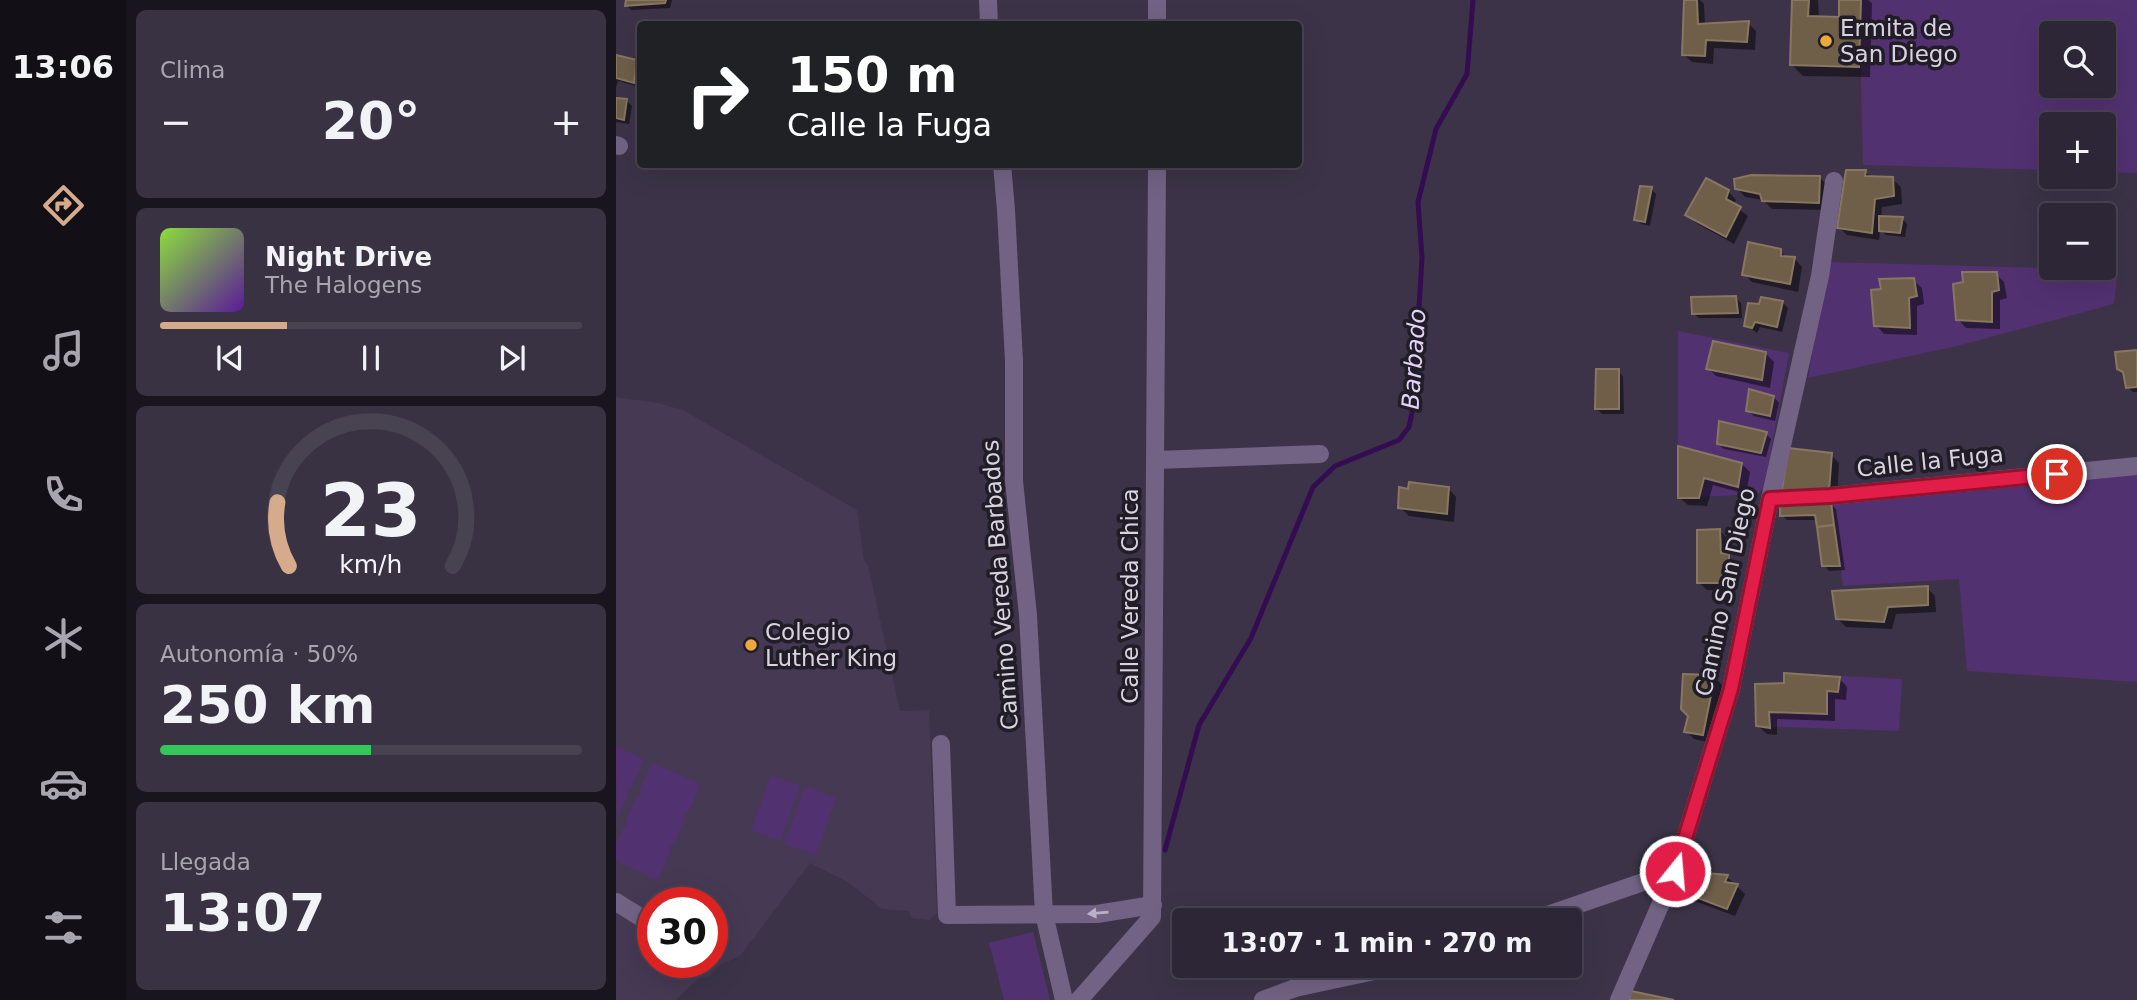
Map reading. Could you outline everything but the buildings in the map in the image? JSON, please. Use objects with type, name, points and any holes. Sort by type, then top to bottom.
[{"type":"street","points":[[988,0],[989,21]]},
{"type":"street","points":[[1157,0],[1157,21]]},
{"type":"street","name":"Camino Vereda Barbados","points":[[1002,168],[1014,361],[1014,481],[1028,615],[1044,914],[1064,1000]]},
{"type":"street","name":"Calle Vereda Chica","points":[[1079,1000],[1152,917],[1157,168]]},
{"type":"street","name":"Camino San Diego","points":[[1619,1000],[1675,871],[1731,689],[1820,276],[1833,181]]},
{"type":"street","points":[[1156,460],[1320,454]]},
{"type":"street","name":"Calle la Fuga","points":[[1770,499],[1830,496],[2137,466]]},
{"type":"street","points":[[941,744],[947,915],[1097,914],[1153,905]]},
{"type":"street","points":[[1568,908],[1675,871]]},
{"type":"street","points":[[616,902],[637,915]]},
{"type":"street","points":[[1263,1000],[1295,988],[1342,978]]},
{"type":"shaded area","points":[[1859,0],[2137,0],[2137,173],[2116,172],[2116,112],[2039,112],[2039,170],[1863,165]]},
{"type":"shaded area","points":[[1828,262],[2039,268],[2039,280],[2116,280],[2118,270],[2114,304],[1957,346],[1808,378]]},
{"type":"shaded area","points":[[1678,331],[1789,353],[1764,488],[1757,494],[1678,498]]},
{"type":"shaded area","name":"Colegio Luther King","points":[[616,397],[658,403],[683,410],[857,510],[864,560],[868,565],[900,711],[929,710],[937,913],[929,920],[912,918],[908,911],[882,909],[848,882],[810,863],[740,956],[728,961],[728,887],[637,887],[637,978],[702,978],[676,1000],[616,1000]]},
{"type":"shaded area","points":[[2137,467],[2137,682],[1967,671],[1959,579],[1843,586],[1830,496]]},
{"type":"shaded area","points":[[1784,673],[1902,679],[1899,731],[1756,726],[1755,684],[1784,683]]},
{"type":"shaded area","points":[[616,746],[642,758],[643,761],[631,788],[627,791],[629,792],[617,819]]},
{"type":"shaded area","points":[[651,764],[700,786],[688,813],[685,812],[683,816],[686,818],[669,848],[671,850],[659,878],[655,879],[616,861],[616,843],[627,825],[625,823],[637,796],[642,793],[639,791]]},
{"type":"shaded area","points":[[771,775],[800,786],[780,841],[751,830]]},
{"type":"shaded area","points":[[805,786],[836,798],[816,855],[784,844]]},
{"type":"shaded area","points":[[1033,932],[1050,1000],[1004,1000],[989,943]]},
{"type":"waterway","name":"Barbado","points":[[1165,850],[1199,725],[1251,638],[1313,487],[1335,466],[1399,440],[1409,427],[1413,408],[1422,258],[1418,202],[1436,129],[1467,74],[1473,0]]},
{"type":"place","name":"Ermita de San Diego","points":[[1826,41]]},
{"type":"place","name":"Colegio Luther King","points":[[751,645]]},
{"type":"route","points":[[1675,871],[1731,689],[1770,499],[1830,496],[2057,474]]}]
